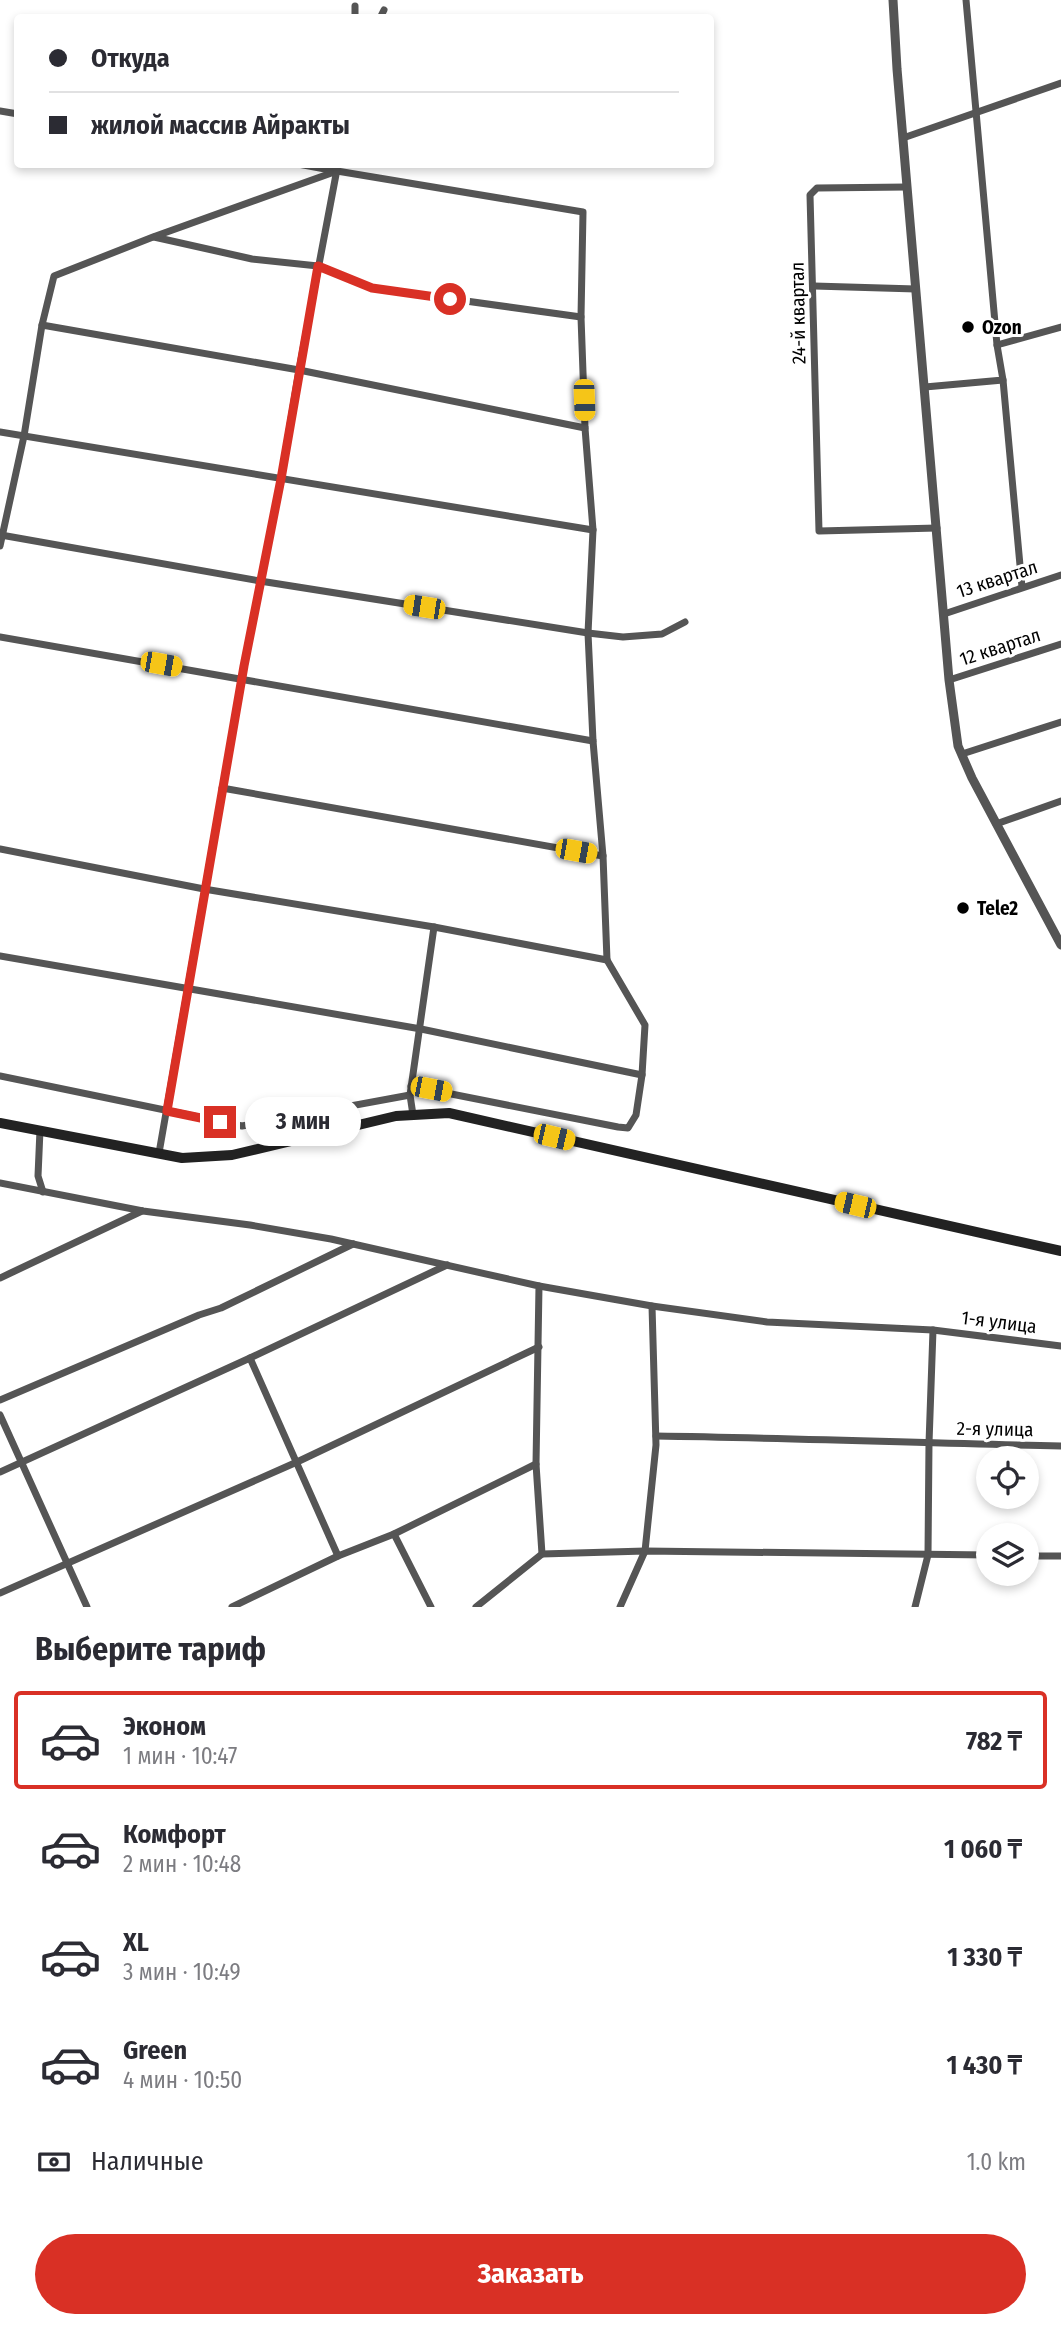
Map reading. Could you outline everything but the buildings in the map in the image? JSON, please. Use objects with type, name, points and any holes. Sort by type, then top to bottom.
[{"type":"main road","points":[[0,1123],[182,1157],[232,1155],[396,1116],[449,1113],[1061,1251]]},
{"type":"street","points":[[893,0],[949,680],[958,746],[996,824],[1061,945]]},
{"type":"street","points":[[966,0],[1022,587]]},
{"type":"street","points":[[355,6],[355,14]]},
{"type":"street","points":[[903,138],[1061,83]]},
{"type":"street","points":[[159,1153],[222,788],[338,168]]},
{"type":"street","points":[[0,546],[24,436],[42,325],[54,276],[338,168],[583,212],[581,317],[585,428],[593,530],[588,633],[593,741],[603,856],[607,960],[645,1025],[636,1115],[628,1128],[411,1086]]},
{"type":"street","name":"24-й квартал","points":[[907,187],[817,188],[811,191],[819,531],[937,528]]},
{"type":"street","points":[[153,237],[252,259],[318,266],[372,288],[581,317]]},
{"type":"street","points":[[814,286],[916,289]]},
{"type":"street","points":[[42,325],[299,370],[585,428]]},
{"type":"street","points":[[997,345],[1061,327]]},
{"type":"street","points":[[925,387],[1003,380]]},
{"type":"street","points":[[0,432],[593,530]]},
{"type":"street","points":[[1,535],[260,581],[588,633],[624,637],[662,634],[685,622]]},
{"type":"street","name":"13 квартал","points":[[944,614],[1061,575]]},
{"type":"street","points":[[0,637],[593,741]]},
{"type":"street","name":"12 квартал","points":[[949,680],[1061,644]]},
{"type":"street","points":[[962,754],[1061,722]]},
{"type":"street","points":[[222,788],[603,856]]},
{"type":"street","points":[[996,824],[1061,801]]},
{"type":"street","points":[[0,849],[204,889],[434,927],[607,960]]},
{"type":"street","points":[[413,1115],[411,1086],[434,927]]},
{"type":"street","points":[[0,956],[421,1029],[642,1075]]},
{"type":"street","points":[[0,1076],[242,1126],[410,1095]]},
{"type":"street","points":[[40,1130],[38,1176],[43,1192]]},
{"type":"street","name":"1-я улица","points":[[0,1183],[143,1211],[250,1225],[352,1244],[539,1286],[652,1306],[767,1322],[933,1330],[1061,1346]]},
{"type":"street","points":[[0,1278],[143,1211]]},
{"type":"street","points":[[0,1400],[221,1308],[352,1244]]},
{"type":"street","points":[[0,1472],[448,1265]]},
{"type":"street","points":[[539,1286],[536,1464],[542,1554]]},
{"type":"street","points":[[620,1607],[645,1551],[656,1436],[652,1306]]},
{"type":"street","points":[[915,1607],[928,1555],[933,1330]]},
{"type":"street","points":[[0,1593],[298,1462],[539,1348]]},
{"type":"street","points":[[250,1358],[338,1556]]},
{"type":"street","points":[[0,1416],[87,1607]]},
{"type":"street","name":"2-я улица","points":[[656,1436],[834,1438],[1061,1446]]},
{"type":"street","points":[[232,1607],[338,1556],[394,1534],[536,1464]]},
{"type":"street","points":[[394,1534],[431,1607]]},
{"type":"street","points":[[476,1607],[542,1554],[645,1551],[976,1555]]},
{"type":"street","points":[[1039,1556],[1061,1556]]},
{"type":"place","name":"Ozon","points":[[968,327]]},
{"type":"place","name":"Tele2","points":[[963,908]]},
{"type":"route","points":[[220,1122],[167,1111],[244,666],[281,479],[318,266],[372,288],[450,299]]}]
